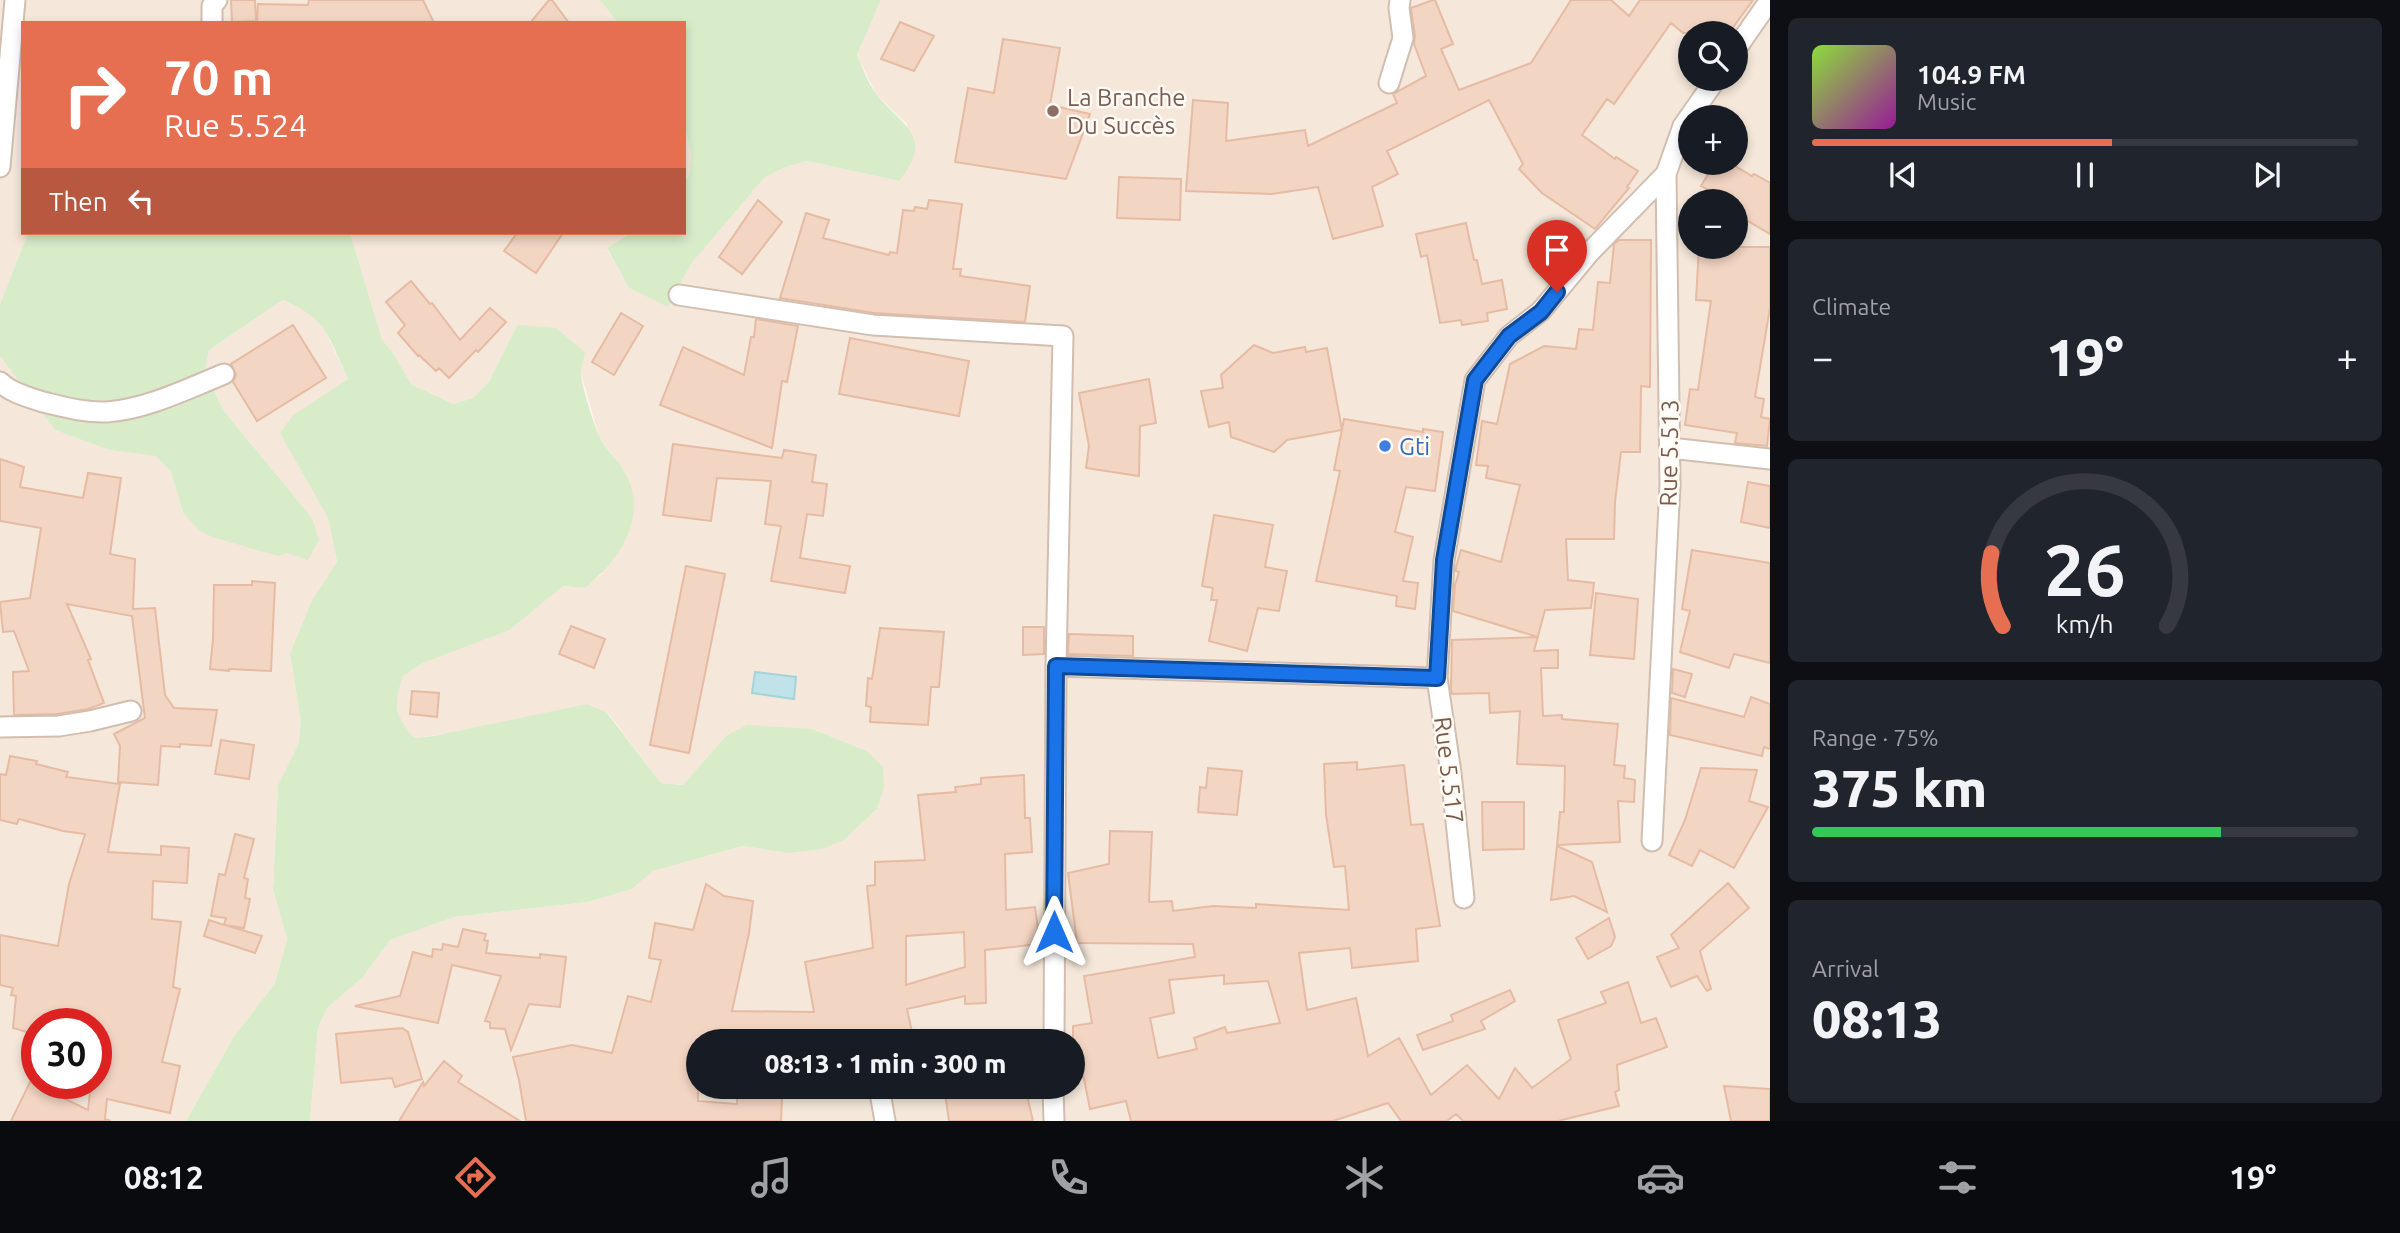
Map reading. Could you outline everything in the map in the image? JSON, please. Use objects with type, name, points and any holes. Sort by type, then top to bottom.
[{"type":"street","points":[[0,167],[15,0]]},
{"type":"street","points":[[212,21],[212,6],[217,0]]},
{"type":"street","points":[[1389,83],[1403,38],[1400,0]]},
{"type":"street","points":[[1748,32],[1770,0]]},
{"type":"street","name":"Rue 5.513","points":[[1652,841],[1670,448],[1666,174],[1683,126],[1708,91]]},
{"type":"street","name":"Rue 5.517","points":[[1464,898],[1451,773],[1437,678],[1444,560],[1475,380],[1509,336],[1541,312],[1590,252],[1666,174]]},
{"type":"street","points":[[679,295],[873,326],[1063,336],[1056,666],[1054,1029]]},
{"type":"street","points":[[0,382],[25,397],[74,410],[106,412],[134,407],[224,374]]},
{"type":"street","points":[[1670,448],[1770,459]]},
{"type":"street","points":[[1056,666],[1437,678]]},
{"type":"street","points":[[0,727],[59,726],[131,711]]},
{"type":"street","points":[[881,1099],[885,1121]]},
{"type":"street","points":[[1053,1099],[1054,1121]]},
{"type":"shaded area","points":[[0,0],[600,0],[616,21],[21,21],[21,235],[27,235],[0,304]]},
{"type":"shaded area","points":[[881,0],[1770,0],[1770,1121],[310,1121],[318,1028],[327,1008],[363,977],[390,940],[454,917],[588,902],[632,889],[653,871],[744,846],[788,853],[844,840],[877,809],[884,788],[867,751],[812,729],[727,735],[684,785],[661,783],[608,713],[414,738],[399,720],[396,698],[403,676],[423,663],[510,630],[563,586],[585,588],[602,574],[625,473],[599,437],[581,373],[517,325],[489,382],[473,398],[453,404],[411,384],[382,339],[351,235],[628,235],[607,249],[629,288],[668,306],[691,264],[764,178],[786,167],[807,161],[899,181],[907,124],[876,94],[857,55]]},
{"type":"shaded area","points":[[686,132],[691,154],[689,176],[686,179]]},
{"type":"shaded area","points":[[283,300],[304,309],[322,325],[348,379],[293,415],[281,433],[328,518],[337,563],[312,600],[290,653],[301,723],[298,745],[278,785],[273,889],[287,939],[275,983],[233,1038],[186,1121],[0,1121],[0,356],[55,430],[109,450],[155,456],[171,472],[183,513],[308,559],[312,518],[224,411],[205,373],[209,350]]},
{"type":"green space","points":[[600,0],[881,0],[857,55],[874,91],[912,134],[915,153],[909,166],[899,181],[807,161],[786,167],[764,178],[691,264],[668,307],[629,288],[607,248],[628,235],[686,235],[686,179],[689,176],[691,154],[686,132],[686,21],[616,21]]},
{"type":"green space","points":[[27,235],[351,235],[382,339],[411,384],[453,404],[473,398],[489,382],[517,325],[556,328],[585,352],[581,371],[594,423],[602,441],[624,471],[631,488],[634,504],[627,536],[610,564],[585,588],[563,586],[510,630],[423,663],[403,676],[397,702],[402,722],[414,738],[587,704],[607,713],[661,783],[683,785],[727,735],[747,725],[812,729],[867,751],[883,767],[884,788],[877,809],[844,840],[823,849],[788,853],[743,846],[653,871],[632,889],[588,902],[454,917],[390,940],[363,977],[327,1008],[318,1028],[310,1121],[186,1121],[233,1038],[275,983],[287,939],[273,889],[278,785],[298,745],[301,723],[290,653],[312,600],[337,562],[328,518],[280,433],[293,415],[348,379],[331,341],[318,322],[283,300],[209,350],[205,373],[224,411],[312,518],[319,540],[308,560],[287,553],[278,556],[212,537],[199,530],[183,513],[171,472],[155,456],[109,450],[55,430],[0,356],[0,304]]},
{"type":"water","points":[[755,672],[796,677],[794,699],[752,693]]},
{"type":"building","points":[[231,0],[255,0],[256,21],[232,21]]},
{"type":"building","points":[[309,0],[423,0],[433,21],[257,21],[258,4],[308,5]]},
{"type":"building","points":[[549,0],[552,0],[568,21],[532,21]]},
{"type":"building","points":[[1435,0],[1453,44],[1441,49],[1459,90],[1531,63],[1571,0],[1611,0],[1629,16],[1640,0],[1753,0],[1738,21],[1678,21],[1678,29],[1671,23],[1614,104],[1607,99],[1582,135],[1615,159],[1616,157],[1638,171],[1627,187],[1629,188],[1595,229],[1542,193],[1519,169],[1523,164],[1489,100],[1387,151],[1398,174],[1372,187],[1383,226],[1333,239],[1318,187],[1272,194],[1186,191],[1193,100],[1228,103],[1226,141],[1305,130],[1308,146],[1397,103],[1393,94],[1426,76],[1414,44],[1411,8]]},
{"type":"building","points":[[900,22],[934,36],[914,71],[881,59]]},
{"type":"building","points":[[1003,39],[1060,48],[1050,105],[1090,114],[1066,179],[955,162],[968,88],[994,93]]},
{"type":"building","points":[[1754,174],[1770,183],[1770,234],[1748,221],[1748,189],[1706,189],[1701,186],[1708,175]]},
{"type":"building","points":[[1119,177],[1181,179],[1180,220],[1117,218]]},
{"type":"building","points":[[758,200],[782,222],[742,274],[719,257]]},
{"type":"building","points":[[929,200],[962,204],[953,269],[961,269],[960,276],[1030,286],[1025,322],[874,313],[780,298],[806,213],[829,220],[823,238],[889,255],[890,252],[897,253],[903,210],[914,211],[915,207],[927,209]]},
{"type":"building","points":[[1466,223],[1482,284],[1502,280],[1507,309],[1487,313],[1488,321],[1462,325],[1461,320],[1440,323],[1427,255],[1421,257],[1416,234]]},
{"type":"building","points":[[516,235],[562,235],[536,273],[504,251]]},
{"type":"building","points":[[1619,240],[1651,240],[1650,387],[1641,386],[1640,452],[1621,452],[1614,539],[1566,539],[1568,580],[1594,583],[1591,608],[1545,610],[1538,637],[1453,611],[1459,572],[1456,567],[1461,550],[1501,562],[1520,485],[1486,478],[1488,466],[1476,465],[1482,421],[1497,424],[1510,364],[1544,346],[1576,349],[1579,329],[1593,330],[1598,282],[1610,283],[1614,244]]},
{"type":"building","points":[[1748,247],[1770,247],[1770,308],[1755,397],[1764,399],[1761,417],[1770,419],[1767,446],[1735,443],[1737,433],[1685,425],[1690,389],[1698,390],[1711,301],[1696,300],[1698,259],[1748,259]]},
{"type":"building","points":[[411,281],[460,340],[490,308],[506,322],[449,378],[439,368],[436,371],[418,356],[398,333],[405,325],[386,302]]},
{"type":"building","points":[[621,313],[643,326],[614,375],[592,362]]},
{"type":"building","points":[[756,319],[798,326],[787,382],[782,381],[772,448],[660,405],[683,347],[744,375]]},
{"type":"building","points":[[293,325],[326,378],[257,421],[233,382],[236,375],[231,364]]},
{"type":"building","points":[[850,338],[969,361],[959,416],[839,394]]},
{"type":"building","points":[[1254,345],[1273,353],[1305,347],[1306,352],[1327,348],[1342,430],[1287,440],[1274,452],[1231,437],[1229,422],[1209,427],[1201,391],[1223,388],[1221,375]]},
{"type":"building","points":[[1149,379],[1156,423],[1140,426],[1139,476],[1086,468],[1089,446],[1079,393]]},
{"type":"building","points":[[1344,419],[1423,432],[1423,429],[1443,432],[1435,491],[1406,487],[1395,532],[1413,537],[1403,581],[1418,583],[1415,609],[1396,606],[1397,596],[1316,581],[1340,471],[1334,470]]},
{"type":"building","points":[[673,444],[782,458],[784,450],[816,455],[812,482],[827,484],[823,516],[807,514],[800,558],[850,566],[845,593],[771,581],[781,526],[765,524],[771,481],[717,478],[711,521],[663,515]]},
{"type":"building","points":[[0,459],[24,467],[20,487],[83,498],[88,473],[121,478],[110,554],[135,559],[133,609],[155,608],[165,695],[174,708],[217,710],[211,746],[161,746],[158,785],[118,782],[120,746],[114,734],[145,718],[132,616],[67,604],[91,659],[88,660],[104,703],[88,709],[58,714],[14,715],[13,672],[29,671],[14,631],[3,632],[0,602],[30,598],[41,528],[0,521]]},
{"type":"building","points":[[1748,482],[1770,486],[1770,528],[1741,522]]},
{"type":"building","points":[[1214,515],[1273,525],[1265,567],[1287,571],[1279,611],[1258,608],[1247,651],[1209,641],[1217,600],[1211,600],[1213,588],[1202,586]]},
{"type":"building","points":[[1692,550],[1770,563],[1770,663],[1734,654],[1729,668],[1680,652],[1690,611],[1682,609]]},
{"type":"building","points":[[686,566],[725,574],[689,753],[650,745]]},
{"type":"building","points":[[252,581],[275,583],[271,671],[210,669],[214,585],[252,585]]},
{"type":"building","points":[[1596,593],[1638,599],[1634,659],[1590,655]]},
{"type":"building","points":[[571,626],[605,639],[594,668],[559,654]]},
{"type":"building","points":[[1023,627],[1044,627],[1044,654],[1023,655]]},
{"type":"building","points":[[880,628],[944,632],[939,687],[931,687],[928,725],[870,722],[871,707],[866,706],[868,678],[872,679]]},
{"type":"building","points":[[1069,634],[1133,636],[1133,656],[1068,654]]},
{"type":"building","points":[[1538,637],[1534,651],[1558,650],[1558,668],[1541,668],[1543,716],[1562,715],[1562,719],[1618,724],[1614,765],[1625,766],[1624,778],[1635,780],[1634,802],[1618,801],[1620,842],[1557,845],[1560,812],[1564,812],[1565,766],[1517,764],[1520,711],[1490,713],[1489,693],[1452,694],[1452,640]]},
{"type":"building","points":[[1673,669],[1692,674],[1685,697],[1672,693]]},
{"type":"building","points":[[412,691],[439,693],[437,717],[410,714]]},
{"type":"building","points":[[1751,697],[1770,704],[1770,749],[1764,747],[1762,756],[1670,735],[1671,698],[1744,717]]},
{"type":"building","points":[[221,740],[254,745],[249,779],[215,774]]},
{"type":"building","points":[[10,756],[37,761],[36,764],[68,772],[66,777],[120,784],[108,852],[161,855],[161,846],[189,848],[187,883],[153,881],[152,919],[181,922],[173,987],[180,989],[162,1062],[180,1066],[170,1113],[107,1099],[112,1099],[112,1008],[21,1008],[21,1030],[13,1028],[16,996],[11,995],[13,988],[0,985],[0,935],[58,946],[69,884],[85,834],[19,819],[17,824],[0,820],[0,774],[6,775]]},
{"type":"building","points":[[1357,762],[1357,770],[1404,765],[1411,825],[1423,824],[1440,926],[1416,929],[1418,961],[1352,968],[1350,948],[1299,953],[1307,1010],[1356,998],[1368,1056],[1399,1038],[1431,1095],[1467,1065],[1499,1099],[1515,1068],[1532,1088],[1571,1059],[1558,1020],[1606,1003],[1601,992],[1628,982],[1641,1023],[1656,1018],[1667,1047],[1617,1065],[1619,1090],[1615,1092],[1619,1106],[1558,1121],[1463,1121],[1456,1114],[1447,1121],[1401,1121],[1388,1103],[1333,1121],[1131,1121],[1126,1101],[1090,1109],[1085,1084],[1085,1029],[1073,1029],[1073,1026],[1092,1023],[1084,976],[1195,957],[1193,944],[1077,943],[1068,873],[1109,864],[1110,831],[1152,832],[1149,902],[1172,901],[1173,911],[1213,906],[1256,908],[1256,904],[1349,910],[1345,866],[1334,867],[1326,815],[1324,764]],"holes":[[[1224,975],[1224,984],[1268,981],[1280,1023],[1227,1033],[1225,1027],[1194,1038],[1197,1049],[1158,1058],[1150,1018],[1174,1013],[1169,980]]]},
{"type":"building","points":[[1208,768],[1242,771],[1237,815],[1198,812],[1200,787],[1206,788]]},
{"type":"building","points":[[1701,768],[1757,770],[1749,801],[1768,807],[1734,868],[1700,850],[1692,866],[1669,855],[1685,820]]},
{"type":"building","points":[[1024,775],[1025,818],[1030,818],[1032,852],[1005,854],[1006,910],[1035,907],[1040,944],[985,950],[986,1003],[965,1004],[965,996],[907,1009],[911,1029],[686,1029],[686,1099],[737,1104],[737,1099],[782,1099],[781,1121],[526,1121],[513,1057],[572,1045],[612,1053],[628,996],[651,1002],[661,960],[649,958],[655,923],[693,930],[706,884],[724,896],[753,901],[732,1011],[814,1012],[805,962],[873,948],[867,886],[875,885],[875,862],[925,860],[918,795],[956,792],[955,787],[981,784],[981,778]],"holes":[[[964,932],[965,967],[906,985],[906,936]]]},
{"type":"building","points":[[1482,802],[1524,802],[1524,849],[1483,850]]},
{"type":"building","points":[[235,834],[254,839],[244,878],[248,879],[245,898],[250,899],[244,928],[225,925],[262,936],[255,953],[204,936],[209,920],[224,925],[226,918],[211,916],[219,874],[225,875]]},
{"type":"building","points":[[1557,846],[1592,862],[1607,912],[1574,896],[1551,900]]},
{"type":"building","points":[[1728,883],[1749,908],[1700,951],[1711,989],[1707,991],[1697,976],[1671,987],[1657,957],[1679,948],[1671,935]]},
{"type":"building","points":[[1609,918],[1615,937],[1611,946],[1588,959],[1576,938]]},
{"type":"building","points":[[463,929],[486,934],[486,953],[540,958],[540,954],[566,957],[560,1007],[529,1004],[511,1050],[505,1029],[490,1028],[490,1022],[485,1021],[501,976],[452,965],[438,1023],[355,1006],[400,996],[413,952],[432,957],[433,949],[442,950],[443,944],[458,947]]},
{"type":"building","points":[[1510,990],[1515,1001],[1481,1021],[1485,1029],[1423,1050],[1417,1035],[1453,1021],[1451,1015]]},
{"type":"building","points":[[402,1028],[408,1032],[422,1079],[395,1087],[392,1078],[341,1083],[336,1034]]},
{"type":"building","points":[[444,1061],[462,1076],[458,1082],[520,1121],[399,1121],[423,1082],[424,1086]]},
{"type":"building","points":[[1724,1086],[1770,1089],[1770,1121],[1731,1121]]},
{"type":"building","points":[[22,1099],[65,1099],[88,1110],[89,1099],[107,1099],[105,1119],[111,1121],[11,1121]]},
{"type":"building","points":[[946,1099],[1028,1099],[1033,1121],[949,1121]]},
{"type":"place","name":"La Branche Du Succès","points":[[1053,111]]},
{"type":"place","name":"Gti","points":[[1385,446]]},
{"type":"route","points":[[1054,932],[1056,666],[1437,678],[1444,560],[1475,380],[1509,336],[1541,312],[1557,292]]}]
